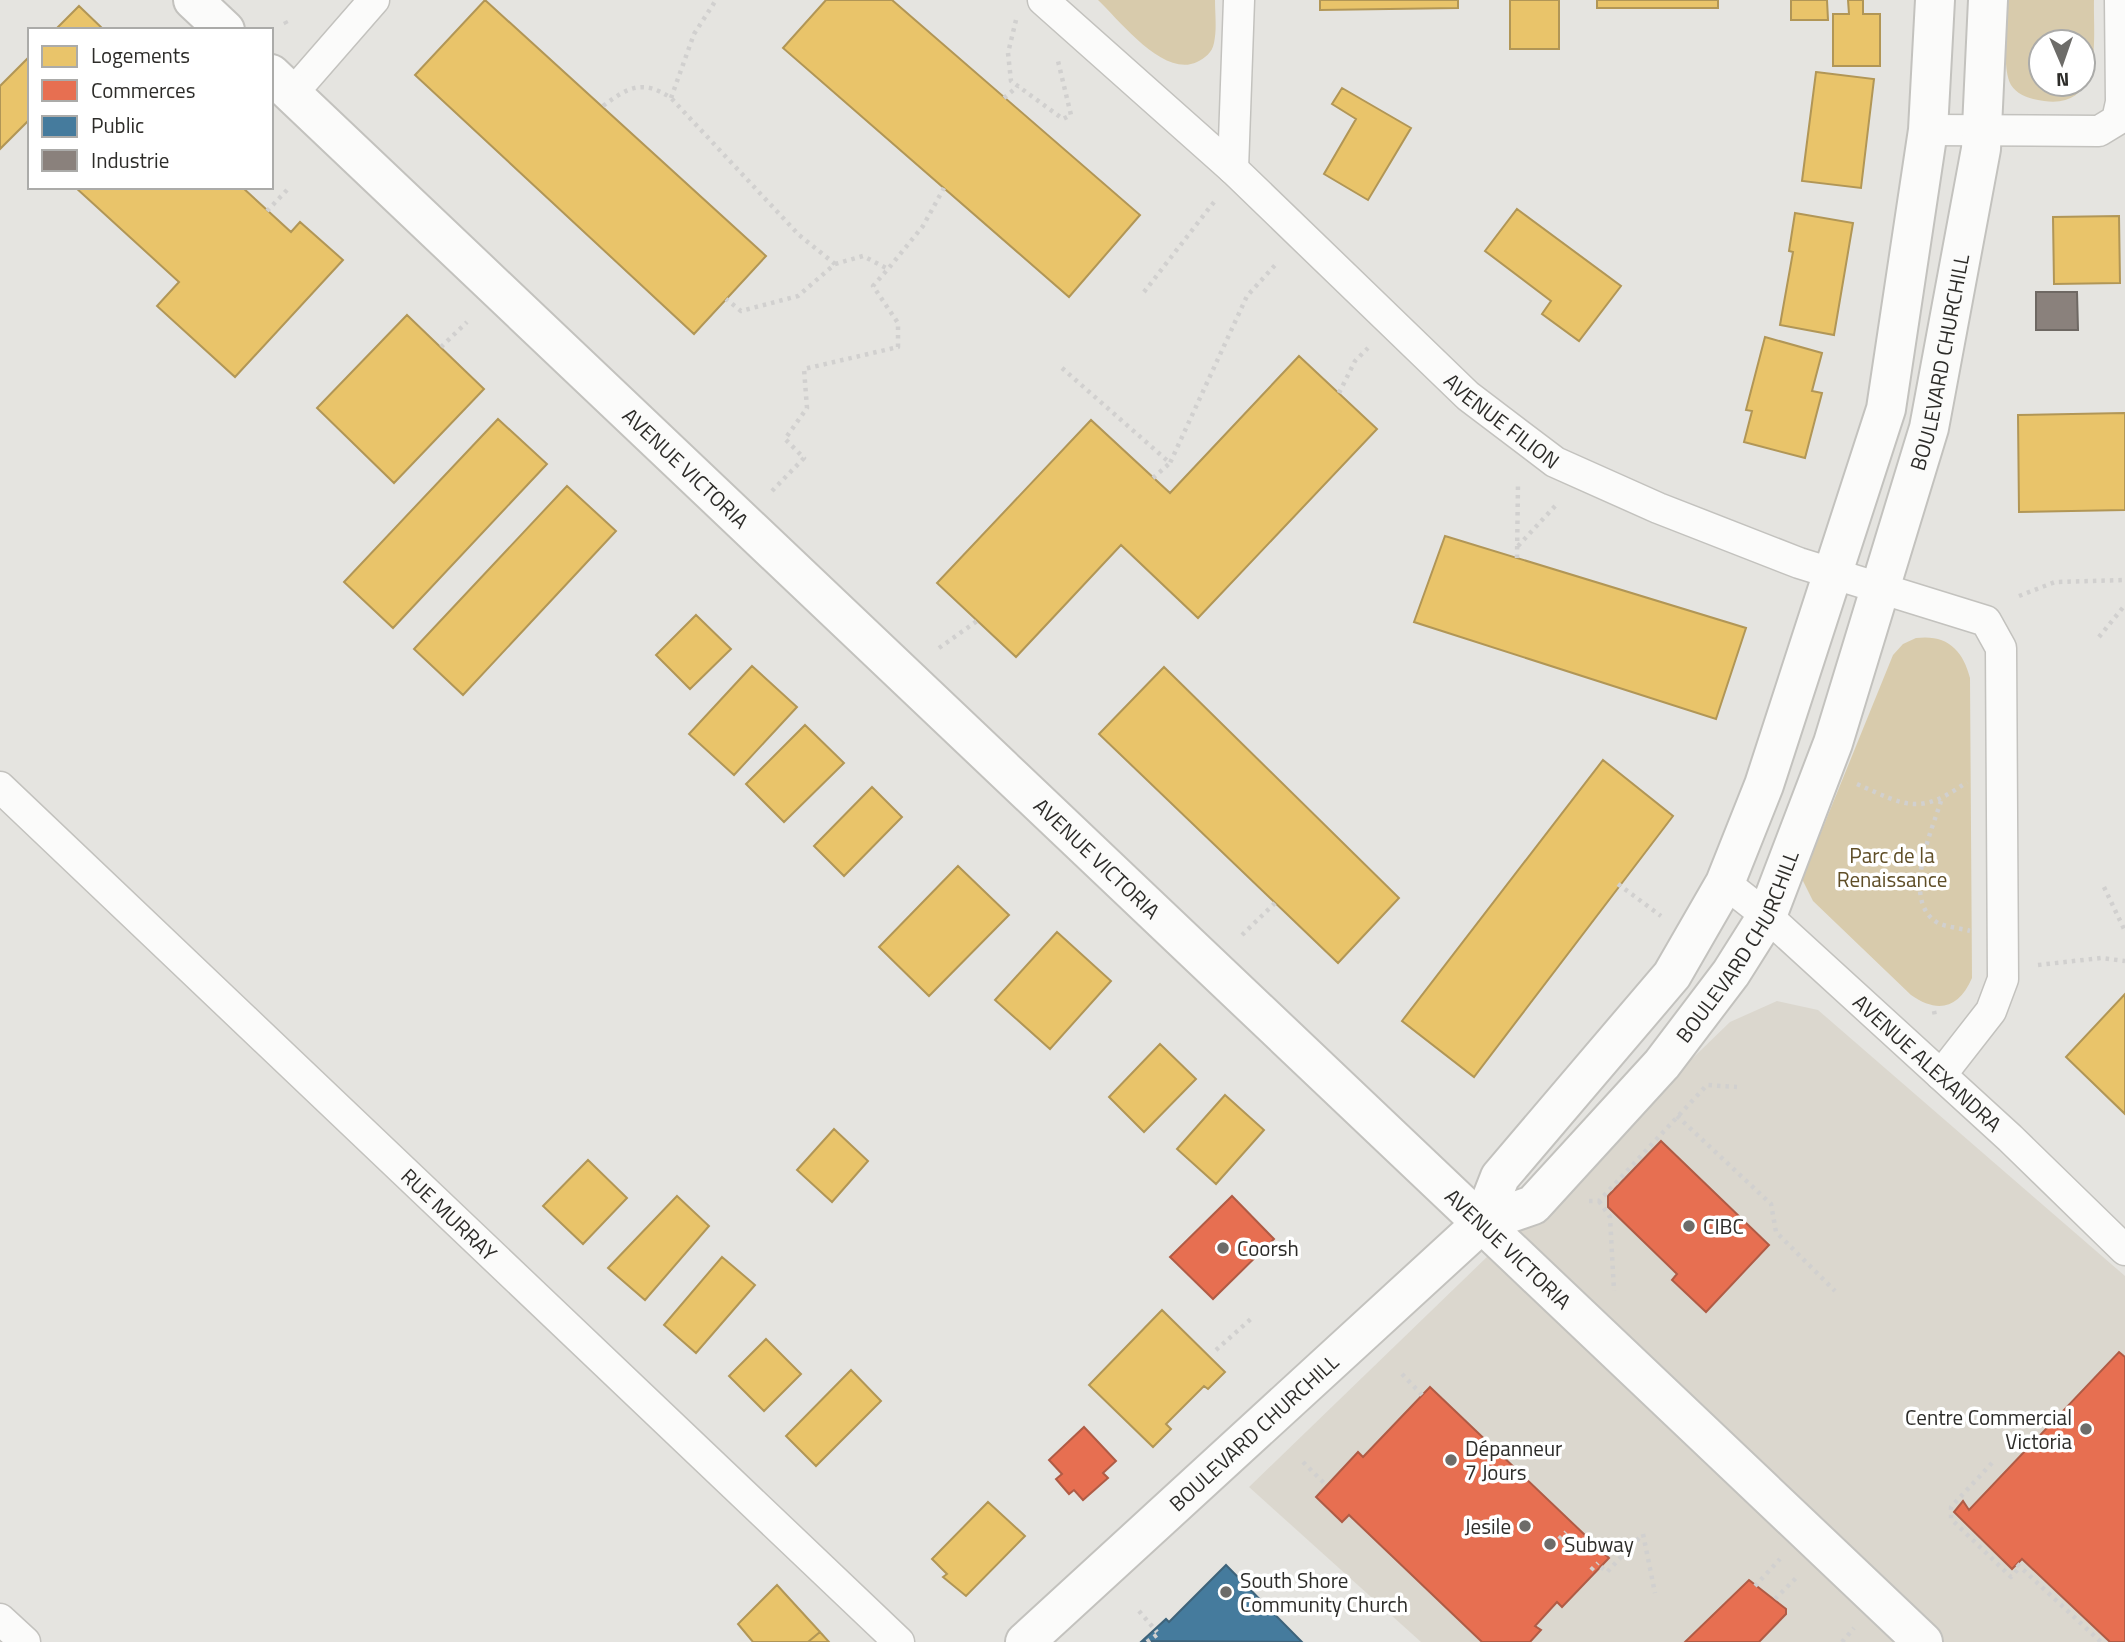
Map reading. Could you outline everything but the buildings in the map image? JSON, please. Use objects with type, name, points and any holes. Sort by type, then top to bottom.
[{"type":"street","points":[[193,0],[223,28]]},
{"type":"street","points":[[282,84],[374,0]]},
{"type":"street","name":"AVENUE FILION","points":[[1044,0],[1233,169],[1468,396],[1555,462],[1658,508],[1833,574]]},
{"type":"street","points":[[1233,169],[1239,0]]},
{"type":"street","name":"BOULEVARD CHURCHILL","points":[[1482,1223],[1500,1177],[1672,975],[1726,883],[1764,785],[1886,409],[1928,130],[1934,0]]},
{"type":"street","name":"BOULEVARD CHURCHILL","points":[[1025,1642],[1482,1223],[1533,1205],[1662,1064],[1731,973],[1767,916],[1833,743],[1929,428],[1982,132],[1988,0]]},
{"type":"street","points":[[1928,130],[2099,131],[2117,120],[2121,102],[2120,0]]},
{"type":"street","name":"AVENUE VICTORIA","points":[[282,84],[1923,1642]]},
{"type":"street","points":[[1833,574],[1986,621],[2001,648],[2003,979],[1991,1011],[1941,1074]]},
{"type":"street","name":"RUE MURRAY","points":[[0,787],[899,1642]]},
{"type":"street","name":"AVENUE ALEXANDRA","points":[[1726,883],[1767,916],[1941,1074],[2125,1250]]},
{"type":"street","points":[[0,1619],[24,1642]]},
{"type":"path","points":[[671,98],[694,34],[716,0]]},
{"type":"path","points":[[1017,16],[1009,53],[1011,81],[1063,119],[1071,115],[1056,53]]},
{"type":"path","points":[[1004,98],[1018,86]]},
{"type":"path","points":[[603,106],[626,88],[656,88],[671,98],[799,235],[835,264]]},
{"type":"path","points":[[772,491],[804,458],[785,439],[807,408],[804,369],[898,347],[898,323],[873,286],[923,226],[944,188]]},
{"type":"path","points":[[267,211],[287,190]]},
{"type":"path","points":[[1144,292],[1213,202]]},
{"type":"path","points":[[726,299],[741,312],[798,296],[835,264],[863,256],[888,269]]},
{"type":"path","points":[[1153,478],[1170,463],[1247,296],[1278,262]]},
{"type":"path","points":[[441,347],[467,322]]},
{"type":"path","points":[[1339,393],[1355,361],[1368,348]]},
{"type":"path","points":[[1062,368],[1170,463]]},
{"type":"path","points":[[1517,558],[1518,483]]},
{"type":"path","points":[[1517,547],[1558,504]]},
{"type":"path","points":[[2019,597],[2055,582],[2125,580]]},
{"type":"path","points":[[2099,637],[2125,605]]},
{"type":"path","points":[[939,648],[977,621]]},
{"type":"path","points":[[1844,778],[1907,806],[1941,801],[1974,778]]},
{"type":"path","points":[[1941,801],[1920,867],[1920,889],[1927,911],[1938,923],[1976,932]]},
{"type":"path","points":[[1618,884],[1668,921]]},
{"type":"path","points":[[2104,887],[2125,931]]},
{"type":"path","points":[[1242,935],[1275,903]]},
{"type":"path","points":[[2038,965],[2101,958],[2125,961]]},
{"type":"path","points":[[1585,1201],[1599,1201],[1707,1085],[1737,1087]]},
{"type":"path","points":[[1677,1116],[1771,1204],[1776,1232],[1835,1291]]},
{"type":"path","points":[[1599,1201],[1610,1217],[1614,1291]]},
{"type":"path","points":[[1216,1350],[1252,1318]]},
{"type":"path","points":[[1402,1374],[1422,1395]]},
{"type":"path","points":[[1303,1462],[1326,1485]]},
{"type":"path","points":[[1992,1463],[1951,1507],[1951,1519],[2011,1577],[2018,1566],[2101,1642]]},
{"type":"path","points":[[1559,1539],[1566,1532]]},
{"type":"path","points":[[1591,1570],[1600,1565],[1607,1572],[1643,1534],[1655,1593]]},
{"type":"path","points":[[1755,1586],[1781,1558]]},
{"type":"path","points":[[1775,1599],[1799,1575]]},
{"type":"path","points":[[1139,1611],[1157,1633],[1147,1642]]},
{"type":"path","points":[[1842,1642],[1854,1627]]},
{"type":"shaded area","points":[[1777,1001],[1818,1010],[2125,1276],[2125,1642],[1421,1642],[1249,1487],[1730,1022]]},
{"type":"green space","points":[[1098,0],[1215,0],[1213,47],[1208,55],[1197,62],[1184,65],[1171,62],[1143,45]]},
{"type":"green space","points":[[2008,0],[2094,0],[2094,28],[2027,28],[2027,97],[2011,85],[2006,67]]},
{"type":"green space","points":[[2030,98],[2069,98],[2063,101]]},
{"type":"green space","name":"Parc de la Renaissance","points":[[1916,638],[1937,639],[1952,646],[1963,659],[1970,678],[1972,978],[1954,1002],[1939,1006],[1930,1005],[1911,995],[1813,901],[1802,879],[1893,655],[1903,644]]},
{"type":"place","name":"CIBC","points":[[1689,1226]]},
{"type":"place","name":"Coorsh","points":[[1223,1248]]},
{"type":"place","name":"Centre Commercial Victoria","points":[[2086,1429]]},
{"type":"place","name":"Dépanneur 7 Jours","points":[[1451,1460]]},
{"type":"place","name":"Jesile","points":[[1525,1526]]},
{"type":"place","name":"Subway","points":[[1550,1544]]},
{"type":"place","name":"South Shore Community Church","points":[[1226,1592]]}]
